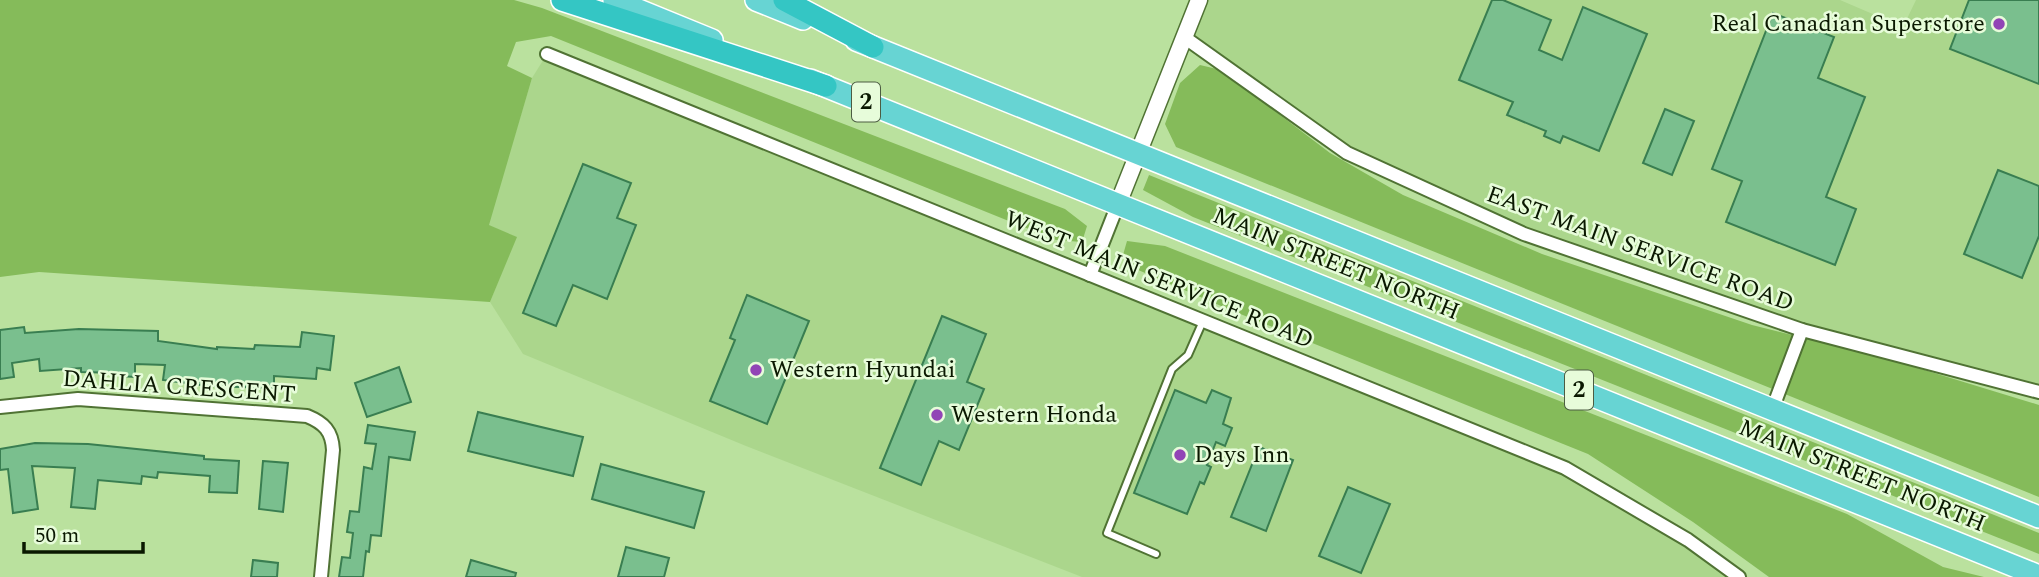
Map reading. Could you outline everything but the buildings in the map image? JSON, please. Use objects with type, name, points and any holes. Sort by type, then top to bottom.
[{"type":"highway","points":[[562,0],[826,86]]},
{"type":"highway","points":[[784,0],[873,47]]},
{"type":"main road","name":"MAIN STREET NORTH","points":[[614,0],[2039,576]]},
{"type":"main road","name":"MAIN STREET NORTH","points":[[756,0],[2039,517]]},
{"type":"street","points":[[1090,275],[1199,0]]},
{"type":"street","name":"EAST MAIN SERVICE ROAD","points":[[1184,37],[1347,153],[1524,234],[1802,330],[2039,392]]},
{"type":"street","name":"WEST MAIN SERVICE ROAD","points":[[547,54],[1565,468],[1688,540],[1739,577]]},
{"type":"street","points":[[1772,410],[1802,330]]},
{"type":"street","name":"DAHLIA CRESCENT","points":[[0,407],[78,399],[307,416],[318,421],[327,428],[333,450],[321,577]]},
{"type":"lane","points":[[1156,554],[1107,533],[1172,369],[1188,355],[1203,321]]},
{"type":"shaded area","points":[[0,0],[514,0],[542,8],[1065,209],[1087,226],[1082,242],[1056,240],[551,36],[516,42],[507,66],[532,78],[489,225],[517,237],[490,302],[39,272],[0,277]]},
{"type":"shaded area","points":[[1199,0],[1840,0],[1903,27],[1916,0],[2039,0],[2039,394],[1802,330],[1524,234],[1347,153],[1184,37]]},
{"type":"shaded area","points":[[547,54],[1565,468],[1739,577],[1082,577],[746,446],[523,354],[490,302],[516,237],[488,225],[532,78]]},
{"type":"shaded area","points":[[1200,65],[1221,70],[1330,153],[1403,195],[1542,254],[1752,325],[1895,361],[2039,405],[2039,497],[1176,147],[1165,124],[1180,83]]},
{"type":"shaded area","points":[[1149,175],[2039,533],[2039,554],[1193,217],[1143,190]]},
{"type":"shaded area","points":[[1127,241],[1165,246],[1847,514],[1943,567],[1984,577],[1769,577],[1693,522],[1588,454],[1228,309],[1129,266],[1123,255]]},
{"type":"place","name":"Real Canadian Superstore","points":[[1999,24]]},
{"type":"place","name":"Western Hyundai","points":[[756,370]]},
{"type":"place","name":"Western Honda","points":[[937,415]]},
{"type":"place","name":"Days Inn","points":[[1180,455]]}]
